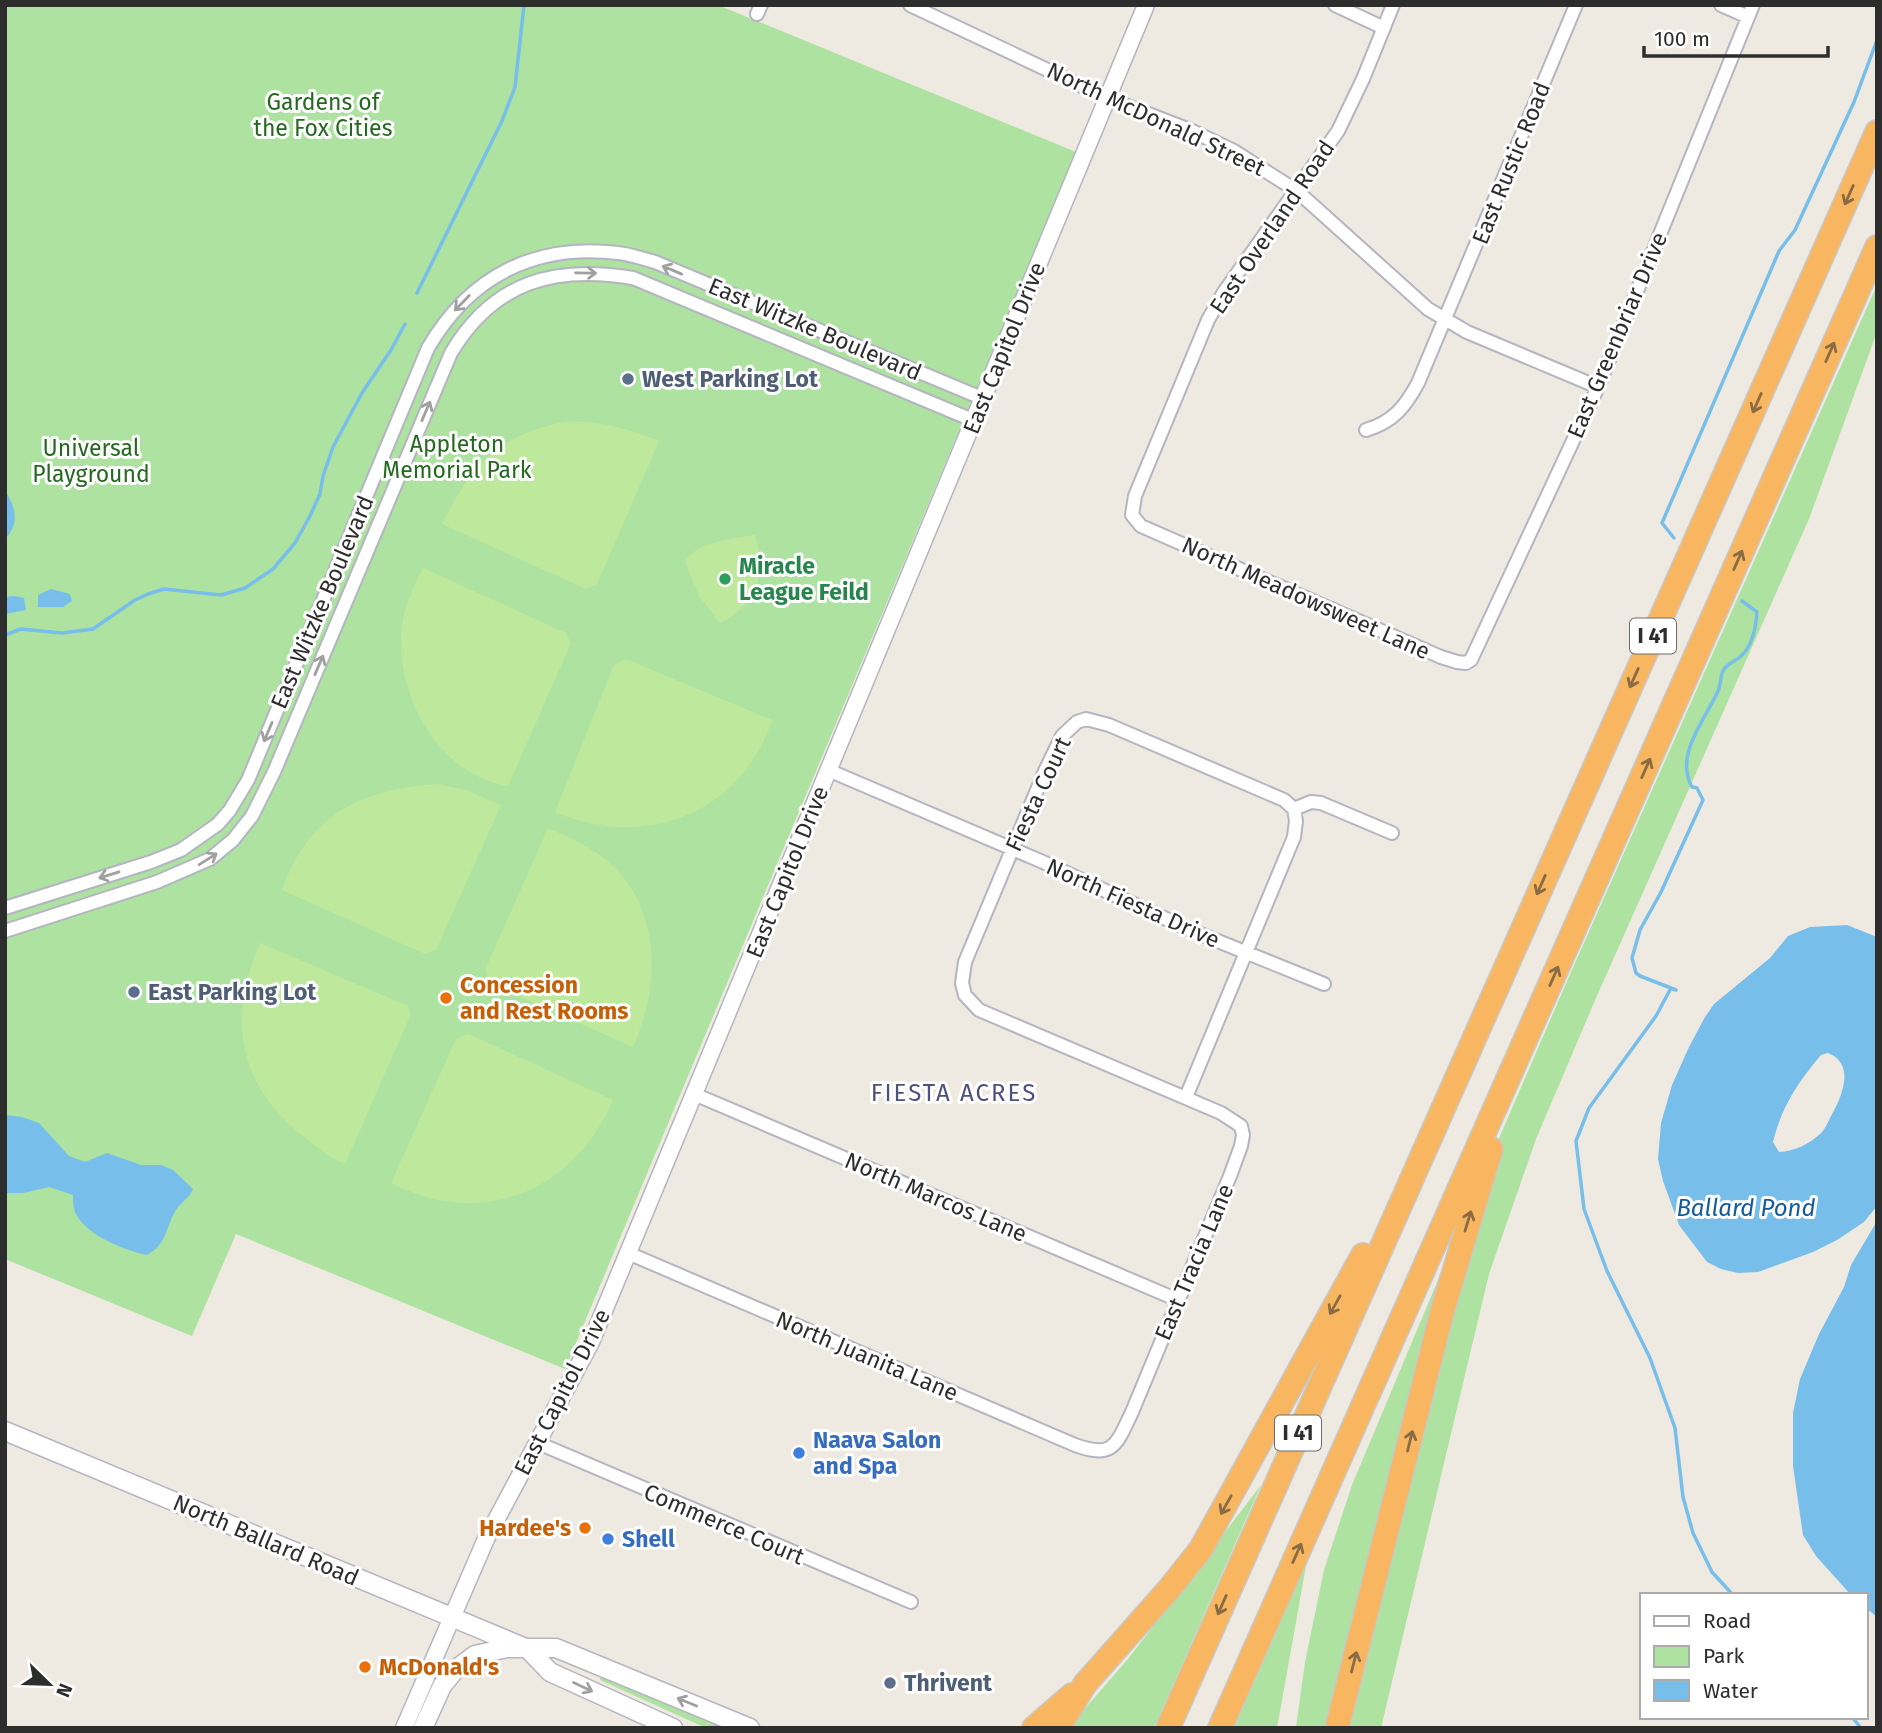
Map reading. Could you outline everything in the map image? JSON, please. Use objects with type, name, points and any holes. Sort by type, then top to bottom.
[{"type":"highway","name":"I 41","points":[[1168,1728],[1877,132]]},
{"type":"highway","name":"I 41","points":[[1220,1728],[1877,247]]},
{"type":"highway","points":[[1337,1728],[1442,1312],[1485,1166],[1528,1061],[1535,1019]]},
{"type":"highway","points":[[1034,1728],[1085,1684],[1189,1565],[1212,1531],[1373,1238],[1394,1192],[1429,1139]]},
{"type":"highway","points":[[1058,1728],[1085,1684]]},
{"type":"main road","name":"North Ballard Road","points":[[5,1431],[528,1649],[551,1672],[673,1728]]},
{"type":"main road","name":"North Ballard Road","points":[[528,1649],[556,1648],[750,1728]]},
{"type":"main road","points":[[423,1728],[442,1686],[466,1661],[475,1655],[497,1649],[528,1649]]},
{"type":"street","name":"North McDonald Street","points":[[910,5],[1107,98],[1190,130],[1234,151],[1297,191],[1403,289],[1445,320],[1515,354],[1598,387]]},
{"type":"street","name":"East Capitol Drive","points":[[404,1728],[486,1539],[591,1342],[1146,5]]},
{"type":"street","points":[[1335,5],[1384,27]]},
{"type":"street","name":"East Overland Road","points":[[1142,526],[1132,515],[1135,496],[1208,320],[1224,292],[1342,124],[1392,5]]},
{"type":"street","name":"East Rustic Road","points":[[1366,430],[1389,421],[1409,401],[1576,5]]},
{"type":"street","points":[[1721,5],[1751,11]]},
{"type":"street","name":"East Greenbriar Drive","points":[[1471,660],[1598,387],[1751,11]]},
{"type":"street","name":"East Witzke Boulevard","points":[[5,908],[181,850],[204,836],[230,810],[248,780],[428,348],[440,328],[465,299],[512,266],[574,251],[620,253],[654,262],[984,399]]},
{"type":"street","name":"East Witzke Boulevard","points":[[5,931],[182,873],[210,859],[244,828],[274,772],[451,353],[470,326],[497,300],[512,291],[543,278],[577,272],[633,278],[975,421]]},
{"type":"street","name":"North Meadowsweet Lane","points":[[1142,526],[1441,657],[1466,663],[1471,660]]},
{"type":"street","name":"Fiesta Court","points":[[1185,1097],[979,1010],[965,995],[962,983],[965,962],[1011,849],[1062,736],[1077,722],[1086,719],[1109,725],[1243,781],[1284,800],[1294,809]]},
{"type":"street","name":"North Fiesta Drive","points":[[828,769],[1246,953],[1324,984]]},
{"type":"street","points":[[1185,1097],[1294,837],[1294,809],[1311,802],[1321,803],[1392,833]]},
{"type":"street","name":"North Marcos Lane","points":[[694,1094],[1178,1300]]},
{"type":"street","name":"East Tracia Lane","points":[[1107,1450],[1115,1446],[1132,1412],[1230,1176],[1243,1135],[1241,1126],[1235,1120],[1185,1097]]},
{"type":"street","name":"North Juanita Lane","points":[[628,1253],[1074,1445],[1089,1450],[1107,1450]]},
{"type":"street","name":"Commerce Court","points":[[538,1443],[911,1602]]},
{"type":"green space","name":"Appleton Memorial Park","points":[[5,5],[718,5],[1076,152],[565,1369],[236,1234],[192,1336],[5,1259]]},
{"type":"green space","points":[[1877,285],[1877,332],[1809,519],[1536,1139],[1489,1274],[1381,1728],[1296,1728],[1305,1662],[1324,1570],[1352,1485],[1571,972]]},
{"type":"green space","points":[[562,422],[612,426],[659,441],[597,584],[586,589],[442,524],[464,485],[488,457],[519,436]]},
{"type":"green space","name":"Miracle League Feild","points":[[755,535],[760,563],[756,586],[742,607],[720,623],[699,596],[685,562],[690,555],[706,545]]},
{"type":"green space","points":[[423,568],[566,633],[571,643],[508,786],[484,779],[462,767],[444,751],[416,710],[403,663],[401,629],[411,593]]},
{"type":"green space","points":[[626,659],[772,720],[757,753],[737,780],[713,801],[685,816],[655,825],[622,827],[589,823],[555,812],[614,665]]},
{"type":"green space","points":[[438,784],[466,790],[501,805],[436,950],[425,954],[282,890],[293,864],[307,842],[323,824],[341,810],[385,792]]},
{"type":"green space","points":[[548,828],[587,847],[609,862],[626,881],[639,902],[651,950],[651,975],[642,1024],[633,1047],[489,983],[485,970]]},
{"type":"green space","points":[[260,943],[408,1006],[411,1014],[345,1164],[304,1137],[282,1117],[265,1096],[252,1073],[245,1049],[242,1023],[250,970]]},
{"type":"green space","points":[[469,1034],[613,1100],[596,1132],[574,1159],[549,1179],[521,1194],[490,1201],[458,1203],[425,1196],[391,1183],[456,1039]]},
{"type":"green space","points":[[1261,1485],[1154,1728],[1068,1728],[1128,1659]]},
{"type":"green space","points":[[1306,1566],[1277,1728],[1234,1728],[1303,1572]]},
{"type":"green space","points":[[601,1675],[730,1728],[706,1728],[600,1680]]},
{"type":"water","points":[[5,491],[15,515],[13,527],[5,539]]},
{"type":"water","points":[[51,589],[70,594],[72,601],[63,607],[38,607],[38,595]]},
{"type":"water","points":[[5,597],[24,598],[26,610],[5,614]]},
{"type":"water","name":"Ballard Pond","points":[[1847,925],[1877,937],[1877,1206],[1864,1222],[1813,1252],[1758,1272],[1738,1273],[1707,1262],[1679,1225],[1658,1159],[1661,1123],[1672,1085],[1689,1047],[1714,1004],[1770,958],[1788,936],[1810,927]],"holes":[[[1828,1053],[1842,1065],[1844,1082],[1839,1100],[1825,1128],[1805,1145],[1779,1152],[1773,1142],[1791,1096],[1821,1055]]]},
{"type":"water","points":[[5,1115],[39,1123],[69,1156],[85,1162],[107,1153],[141,1165],[161,1165],[173,1170],[193,1189],[178,1207],[163,1239],[154,1250],[147,1255],[127,1249],[87,1228],[74,1210],[73,1195],[49,1187],[23,1193],[5,1193]]},
{"type":"water","name":"Ballard Pond","points":[[1877,1221],[1877,1617],[1868,1610],[1868,1593],[1849,1593],[1816,1556],[1803,1535],[1793,1466],[1793,1413],[1800,1379],[1819,1334],[1844,1287],[1851,1265]]},
{"type":"waterway","points":[[417,293],[502,121],[515,87],[524,5]]},
{"type":"waterway","points":[[1674,538],[1662,523],[1779,251],[1795,230],[1854,102],[1877,40]]},
{"type":"waterway","points":[[5,635],[21,629],[62,633],[93,629],[148,594],[164,589],[221,595],[245,588],[273,569],[295,543],[310,516],[320,494],[333,447],[362,393],[405,324]]},
{"type":"waterway","points":[[1676,990],[1640,976],[1636,973],[1632,958],[1640,930],[1661,892],[1703,800],[1697,788],[1692,787],[1687,775],[1689,750],[1718,691],[1723,671],[1744,653],[1753,636],[1757,612],[1742,601]]},
{"type":"waterway","points":[[1671,988],[1656,1016],[1589,1108],[1576,1141],[1584,1209],[1607,1271],[1650,1358],[1675,1428],[1683,1497],[1693,1533],[1712,1572],[1731,1593]]},
{"type":"waterway","points":[[1854,1719],[1861,1728]]},
{"type":"place","name":"West Parking Lot","points":[[628,379]]},
{"type":"place","name":"Miracle League Feild","points":[[725,579]]},
{"type":"place","name":"East Parking Lot","points":[[134,992]]},
{"type":"place","name":"Concession and Rest Rooms","points":[[446,998]]},
{"type":"place","name":"Naava Salon and Spa","points":[[799,1453]]},
{"type":"place","name":"Hardee's","points":[[585,1528]]},
{"type":"place","name":"Shell","points":[[608,1539]]},
{"type":"place","name":"McDonald's","points":[[365,1667]]},
{"type":"place","name":"Thrivent","points":[[890,1683]]},
{"type":"district","name":"FIESTA ACRES","points":[[954,1093]]},
{"type":"park label","name":"Gardens of the Fox Cities","points":[[323,115]]},
{"type":"park label","name":"Universal Playground","points":[[91,461]]}]
